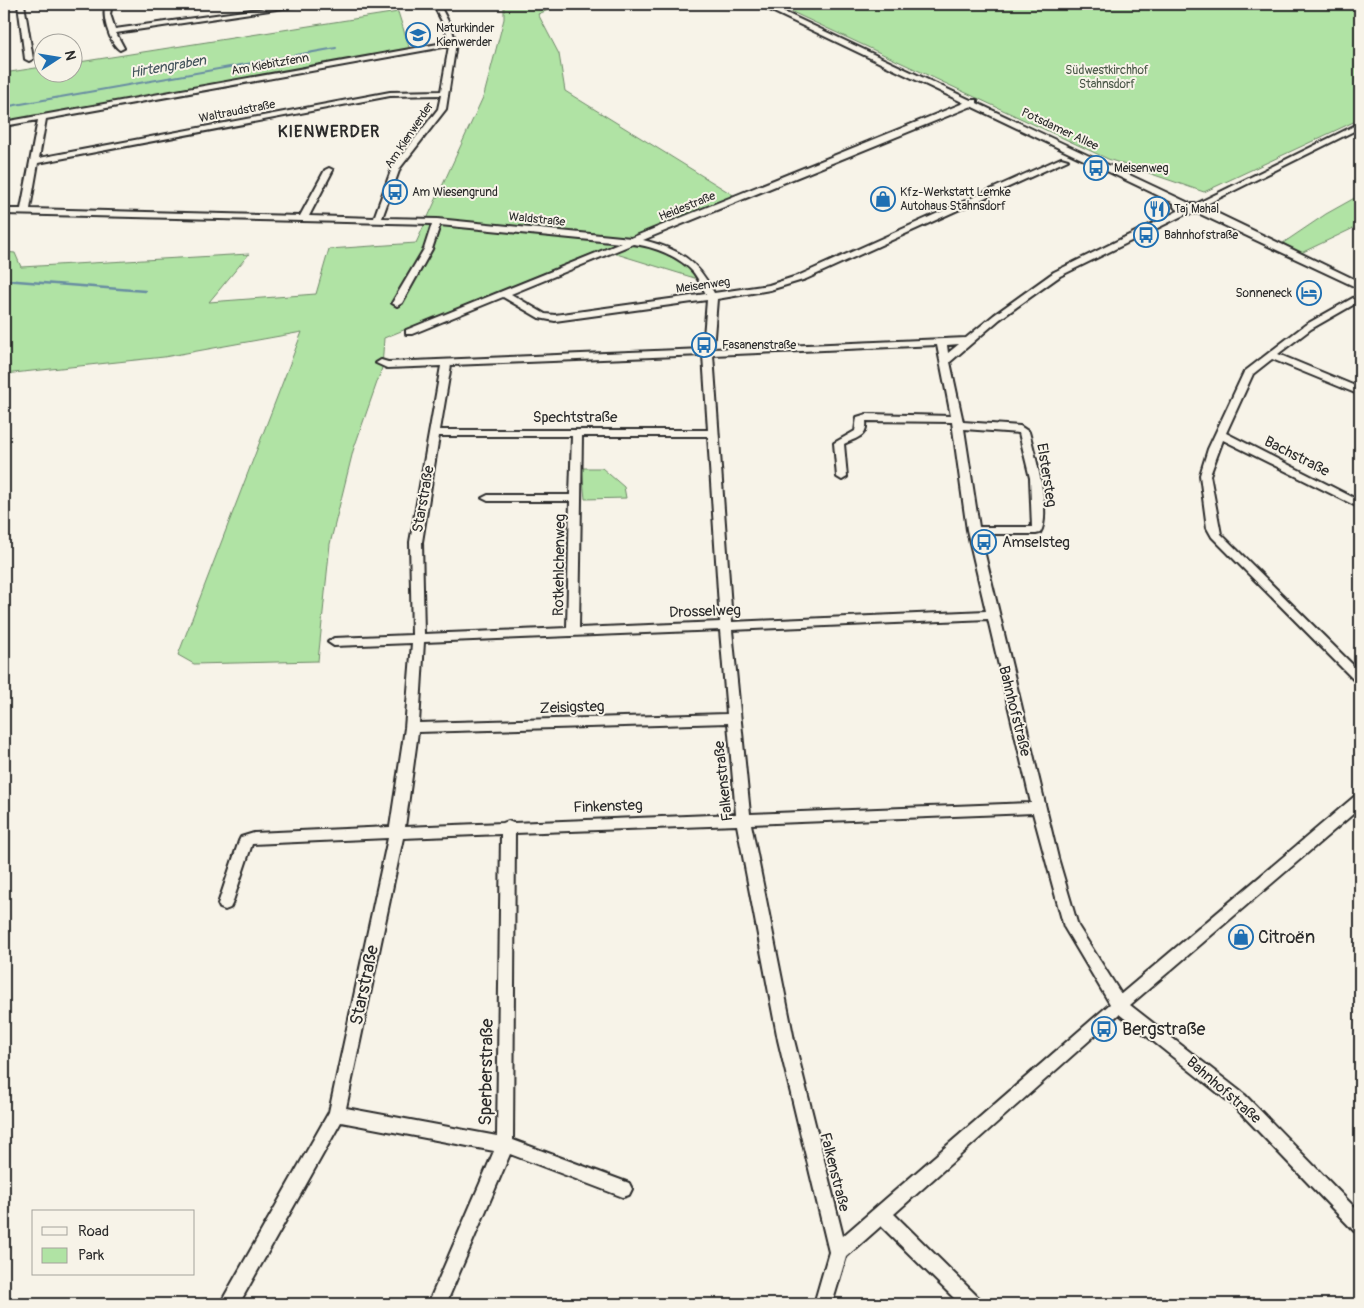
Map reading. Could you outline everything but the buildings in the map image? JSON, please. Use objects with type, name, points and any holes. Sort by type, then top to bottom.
[{"type":"street","points":[[21,4],[29,59]]},
{"type":"street","points":[[109,4],[106,8],[107,16],[120,48]]},
{"type":"street","points":[[114,32],[307,4]]},
{"type":"street","name":"Am Kienwerder","points":[[377,220],[396,168],[442,109],[453,43],[448,27],[436,4]]},
{"type":"street","name":"Potsdamer Allee","points":[[761,4],[921,79],[1360,292]]},
{"type":"street","name":"Am Kiebitzfenn","points":[[4,124],[453,43]]},
{"type":"street","name":"Waltraudstraße","points":[[34,161],[390,94],[445,93]]},
{"type":"street","name":"Heidestraße","points":[[410,332],[506,295],[970,104]]},
{"type":"street","points":[[25,212],[43,116]]},
{"type":"street","points":[[940,341],[944,362],[998,317],[1058,274],[1360,125]]},
{"type":"street","name":"Meisenweg","points":[[506,295],[548,318],[712,297],[770,287],[803,277],[1064,160]]},
{"type":"street","points":[[302,219],[329,170]]},
{"type":"street","points":[[4,212],[437,222],[428,249],[397,303]]},
{"type":"street","name":"Waldstraße","points":[[437,222],[633,242],[660,247],[698,271],[712,297]]},
{"type":"street","points":[[1360,292],[1308,327],[1249,372],[1220,434],[1205,475],[1213,528],[1216,535],[1360,679]]},
{"type":"street","name":"Falkenstraße","points":[[712,297],[708,352],[726,626],[742,818],[788,1049],[838,1252]]},
{"type":"street","points":[[381,363],[387,365],[447,361],[970,341]]},
{"type":"street","points":[[1271,354],[1360,392]]},
{"type":"street","name":"Starstraße","points":[[229,1304],[337,1114],[397,831],[412,728],[418,639],[416,542],[447,361]]},
{"type":"street","name":"Bahnhofstraße","points":[[944,362],[957,422],[973,530],[1040,808],[1071,927],[1119,1005],[1239,1100],[1360,1225]]},
{"type":"street","name":"Elstersteg","points":[[842,477],[839,443],[844,440],[857,438],[861,433],[861,419],[867,417],[1014,427],[1024,432],[1035,478],[1039,526],[1036,531],[973,530]]},
{"type":"street","name":"Rotkehlchenweg","points":[[572,633],[577,432]]},
{"type":"street","name":"Spechtstraße","points":[[436,433],[714,433]]},
{"type":"street","name":"Bachstraße","points":[[1220,434],[1360,504]]},
{"type":"street","name":"Rotkehlchenweg","points":[[488,498],[575,498]]},
{"type":"street","name":"Drosselweg","points":[[418,639],[993,615]]},
{"type":"street","points":[[334,642],[418,639]]},
{"type":"street","name":"Zeisigsteg","points":[[412,728],[734,718]]},
{"type":"street","points":[[823,1304],[838,1252],[1119,1005],[1360,800]]},
{"type":"street","name":"Finkensteg","points":[[224,904],[246,841],[254,838],[508,826],[1040,808]]},
{"type":"street","name":"Sperberstraße","points":[[437,1304],[505,1145],[508,826]]},
{"type":"street","points":[[337,1114],[505,1145],[623,1190]]},
{"type":"street","points":[[880,1214],[973,1304]]},
{"type":"green space","points":[[504,4],[564,4],[538,14],[559,54],[565,91],[738,198],[633,242],[603,249],[384,338],[382,368],[353,451],[330,544],[318,661],[194,664],[178,655],[302,332],[164,357],[4,374],[4,252],[15,253],[21,267],[249,254],[209,302],[316,294],[329,249],[416,243],[484,95],[504,19]]},
{"type":"green space","name":"Südwestkirchhof Stahnsdorf","points":[[775,4],[1360,4],[1360,119],[1204,192],[1108,159]]},
{"type":"green space","points":[[398,12],[410,50],[4,123],[4,73],[32,69],[32,82],[82,82],[82,62]]},
{"type":"green space","points":[[1360,195],[1360,225],[1301,253],[1283,243],[1326,214]]},
{"type":"green space","points":[[627,245],[653,247],[689,266],[701,280],[610,252]]},
{"type":"green space","points":[[582,468],[602,468],[624,487],[626,498],[585,499]]},
{"type":"waterway","name":"Hirtengraben","points":[[4,107],[336,48]]},
{"type":"waterway","points":[[4,280],[145,291]]},
{"type":"place","name":"Naturkinder Kienwerder","points":[[418,35]]},
{"type":"place","name":"Meisenweg","points":[[1096,168]]},
{"type":"place","name":"Am Wiesengrund","points":[[395,192]]},
{"type":"place","name":"Kfz-Werkstatt Lemke Autohaus Stahnsdorf","points":[[883,199]]},
{"type":"place","name":"Taj Mahal","points":[[1157,209]]},
{"type":"place","name":"Bahnhofstraße","points":[[1146,235]]},
{"type":"place","name":"Sonneneck","points":[[1309,293]]},
{"type":"place","name":"Fasanenstraße","points":[[704,345]]},
{"type":"place","name":"Amselsteg","points":[[984,542]]},
{"type":"place","name":"Citroën","points":[[1241,937]]},
{"type":"place","name":"Bergstraße","points":[[1104,1029]]},
{"type":"district","name":"KIENWERDER","points":[[329,131]]}]
